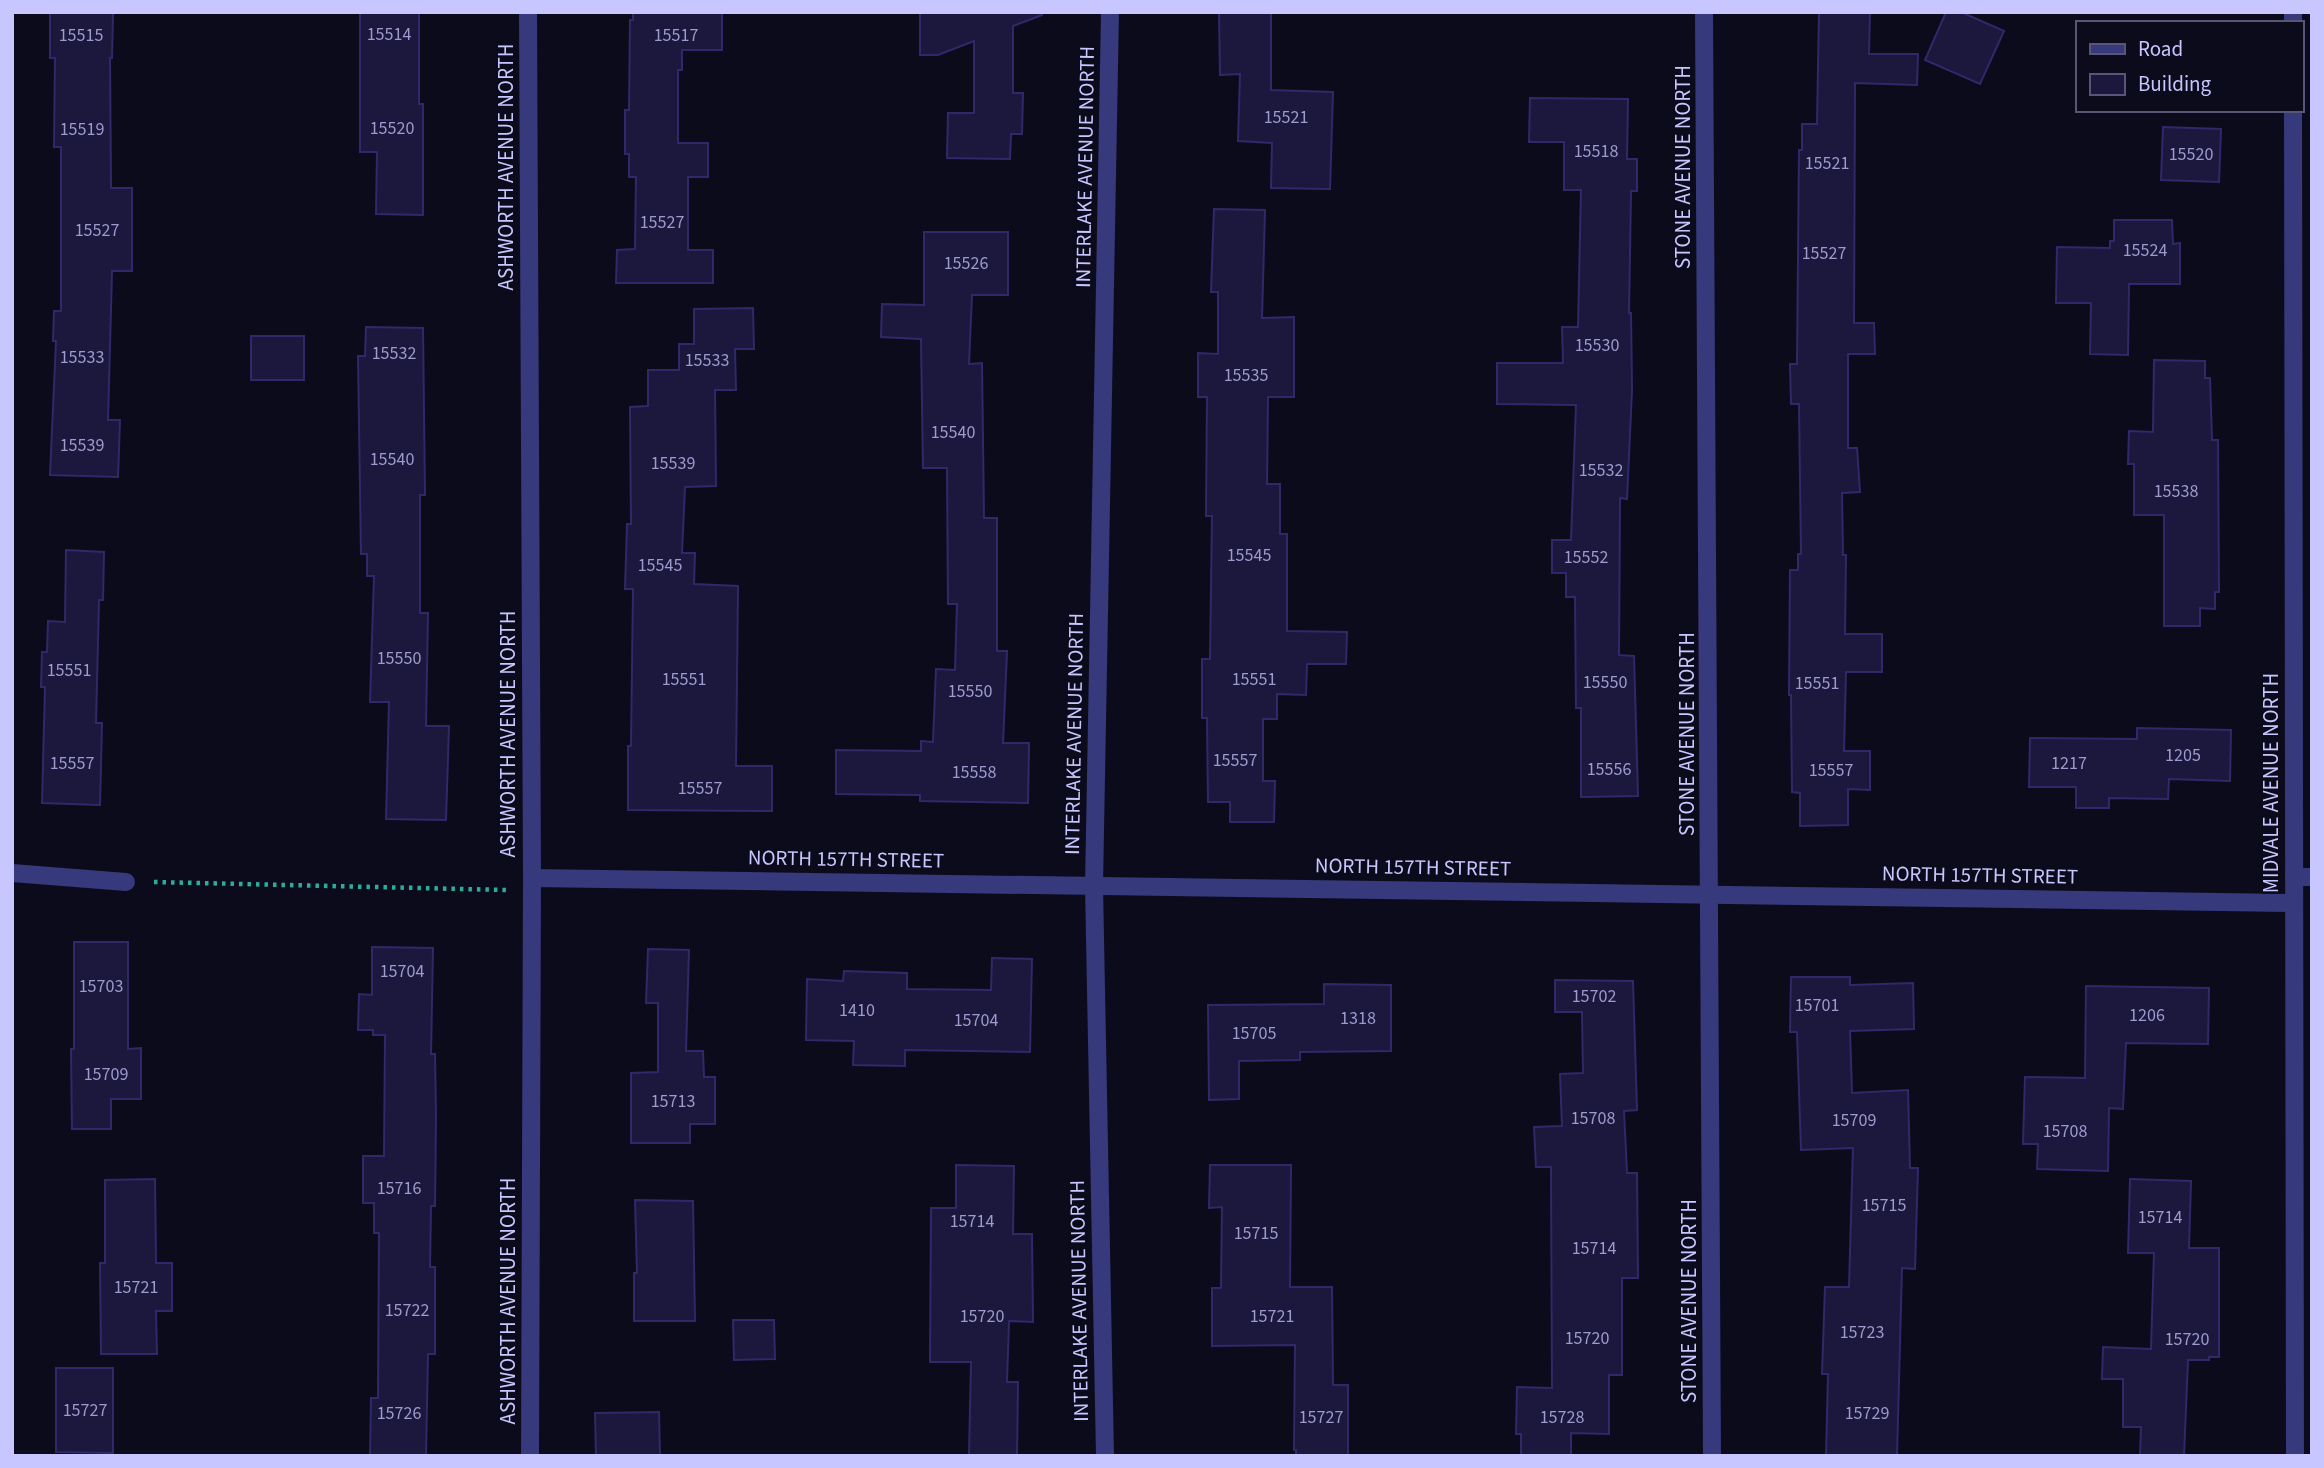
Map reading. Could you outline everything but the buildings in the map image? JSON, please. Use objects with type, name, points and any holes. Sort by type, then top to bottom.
[{"type":"street","name":"ASHWORTH AVENUE NORTH","points":[[528,12],[530,1456]]},
{"type":"street","name":"INTERLAKE AVENUE NORTH","points":[[1105,1456],[1094,886],[1110,12]]},
{"type":"street","name":"STONE AVENUE NORTH","points":[[1704,12],[1712,1456]]},
{"type":"street","name":"MIDVALE AVENUE NORTH","points":[[2293,112],[2303,877],[2294,903],[2295,1456]]},
{"type":"street","points":[[12,873],[127,882]]},
{"type":"street","name":"NORTH 157TH STREET","points":[[531,884],[1094,886],[2294,903]]},
{"type":"path","points":[[127,882],[531,884]]}]
